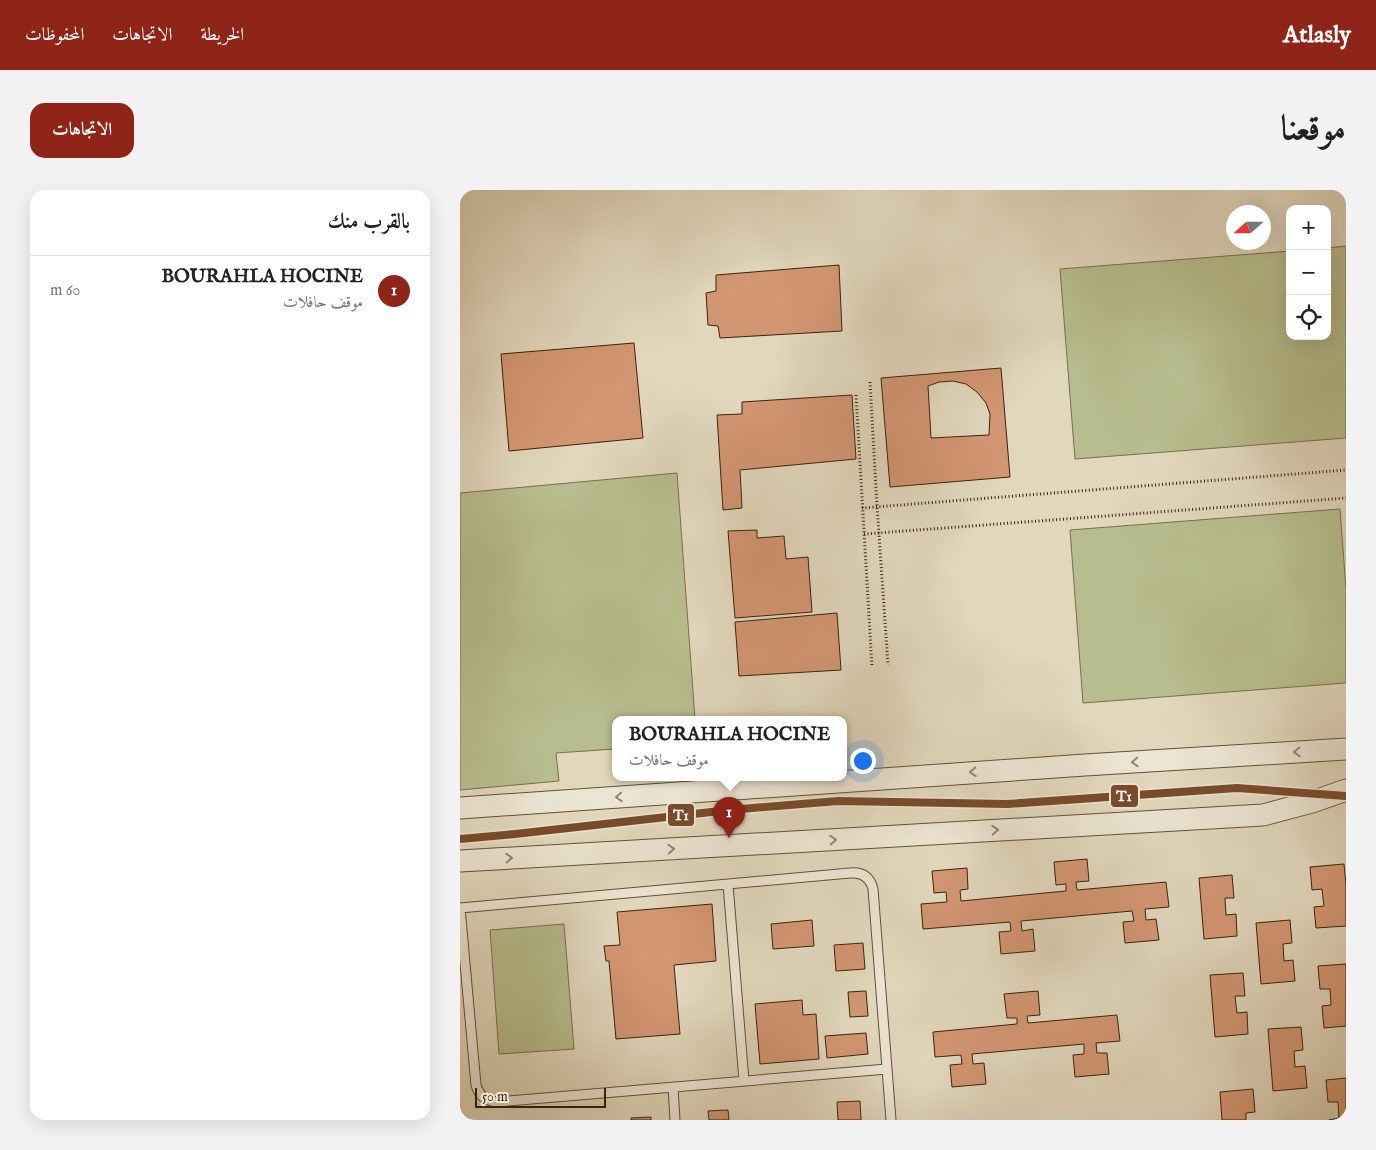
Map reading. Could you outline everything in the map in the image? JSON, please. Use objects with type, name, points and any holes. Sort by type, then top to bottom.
[{"type":"street","points":[[847,781],[1085,764],[1346,749]]},
{"type":"street","points":[[460,808],[844,781]]},
{"type":"street","points":[[460,861],[1263,815],[1312,802],[1346,790]]},
{"type":"lane","points":[[887,1069],[497,1102],[487,1100],[478,1091],[476,1085],[460,908],[855,873],[861,874],[869,880],[873,889],[891,1120]]},
{"type":"lane","points":[[728,884],[744,1081]]},
{"type":"lane","points":[[673,1087],[675,1120]]},
{"type":"path","points":[[870,382],[876,506],[888,665]]},
{"type":"path","points":[[856,395],[872,667]]},
{"type":"path","points":[[862,508],[1346,470]]},
{"type":"path","points":[[864,534],[1346,498]]},
{"type":"green space","points":[[1346,246],[1346,438],[1075,459],[1060,269],[1286,251],[1286,340],[1331,340],[1331,248]]},
{"type":"green space","points":[[677,473],[695,716],[612,716],[612,749],[556,753],[559,781],[460,790],[460,493]]},
{"type":"green space","points":[[1340,509],[1346,589],[1346,683],[1083,703],[1070,530]]},
{"type":"green space","points":[[564,924],[574,1049],[499,1054],[490,930]]},
{"type":"building","points":[[839,265],[842,331],[720,338],[718,326],[708,325],[706,293],[716,291],[716,275]]},
{"type":"building","points":[[634,343],[643,438],[509,451],[501,354]]},
{"type":"building","points":[[1001,368],[1010,477],[890,487],[881,378]],"holes":[[[953,381],[966,384],[977,392],[986,403],[990,414],[989,435],[931,438],[928,386],[939,382]]]},
{"type":"building","points":[[852,395],[856,459],[740,470],[742,508],[723,510],[717,415],[742,414],[742,402]]},
{"type":"building","points":[[757,530],[757,538],[784,536],[786,559],[808,557],[812,612],[735,618],[728,531]]},
{"type":"building","points":[[837,613],[841,670],[739,676],[735,622]]},
{"type":"building","points":[[1087,859],[1089,881],[1076,882],[1077,890],[1166,882],[1169,907],[1145,909],[1146,920],[1156,919],[1159,940],[1125,943],[1123,922],[1134,921],[1132,911],[1021,921],[1022,931],[1033,929],[1035,951],[1001,954],[999,932],[1011,931],[1010,922],[923,929],[921,904],[947,902],[946,892],[934,893],[932,871],[967,868],[968,889],[960,890],[961,901],[1066,891],[1066,884],[1056,885],[1054,862]]},
{"type":"building","points":[[1344,864],[1346,926],[1316,928],[1314,907],[1324,906],[1322,889],[1312,890],[1310,867]]},
{"type":"building","points":[[1232,875],[1234,898],[1225,898],[1226,915],[1236,914],[1237,936],[1204,939],[1199,878]]},
{"type":"building","points":[[712,904],[716,961],[674,965],[680,1034],[616,1039],[609,961],[606,961],[604,946],[620,945],[617,912]]},
{"type":"building","points":[[812,920],[814,946],[773,949],[771,924]]},
{"type":"building","points":[[1290,920],[1292,943],[1283,944],[1284,961],[1293,960],[1295,981],[1261,984],[1256,923]]},
{"type":"building","points":[[863,943],[865,969],[836,971],[834,945]]},
{"type":"building","points":[[1346,964],[1346,1026],[1324,1028],[1322,1006],[1331,1005],[1330,989],[1320,989],[1318,966]]},
{"type":"building","points":[[1243,973],[1245,996],[1235,996],[1237,1013],[1247,1012],[1248,1034],[1215,1037],[1210,975]]},
{"type":"building","points":[[866,991],[868,1016],[850,1017],[848,992]]},
{"type":"building","points":[[1038,991],[1040,1015],[1027,1016],[1028,1023],[1117,1015],[1120,1041],[1096,1043],[1097,1053],[1107,1053],[1109,1074],[1075,1077],[1073,1055],[1084,1054],[1084,1044],[972,1054],[973,1064],[984,1063],[986,1084],[952,1087],[950,1065],[962,1064],[961,1055],[935,1057],[933,1032],[1017,1024],[1017,1018],[1007,1018],[1004,994]]},
{"type":"building","points":[[802,1000],[803,1015],[816,1014],[819,1059],[760,1064],[755,1004]]},
{"type":"building","points":[[1301,1027],[1303,1050],[1294,1051],[1295,1067],[1305,1066],[1307,1088],[1273,1091],[1268,1029]]},
{"type":"building","points":[[866,1033],[868,1054],[827,1058],[825,1036]]},
{"type":"building","points":[[1346,1078],[1346,1120],[1329,1120],[1339,1118],[1338,1102],[1328,1102],[1326,1080]]},
{"type":"building","points":[[1253,1089],[1255,1112],[1246,1113],[1246,1120],[1222,1120],[1220,1092]]},
{"type":"building","points":[[860,1101],[861,1120],[838,1120],[837,1102]]},
{"type":"building","points":[[728,1110],[729,1120],[709,1120],[708,1111]]},
{"type":"building","points":[[651,1117],[651,1120],[631,1120],[631,1118]]},
{"type":"transit line","name":"T1","points":[[460,839],[729,810],[838,801],[1007,804],[1237,788],[1346,796]]},
{"type":"place","name":"BOURAHLA HOCINE","points":[[729,838]]}]
